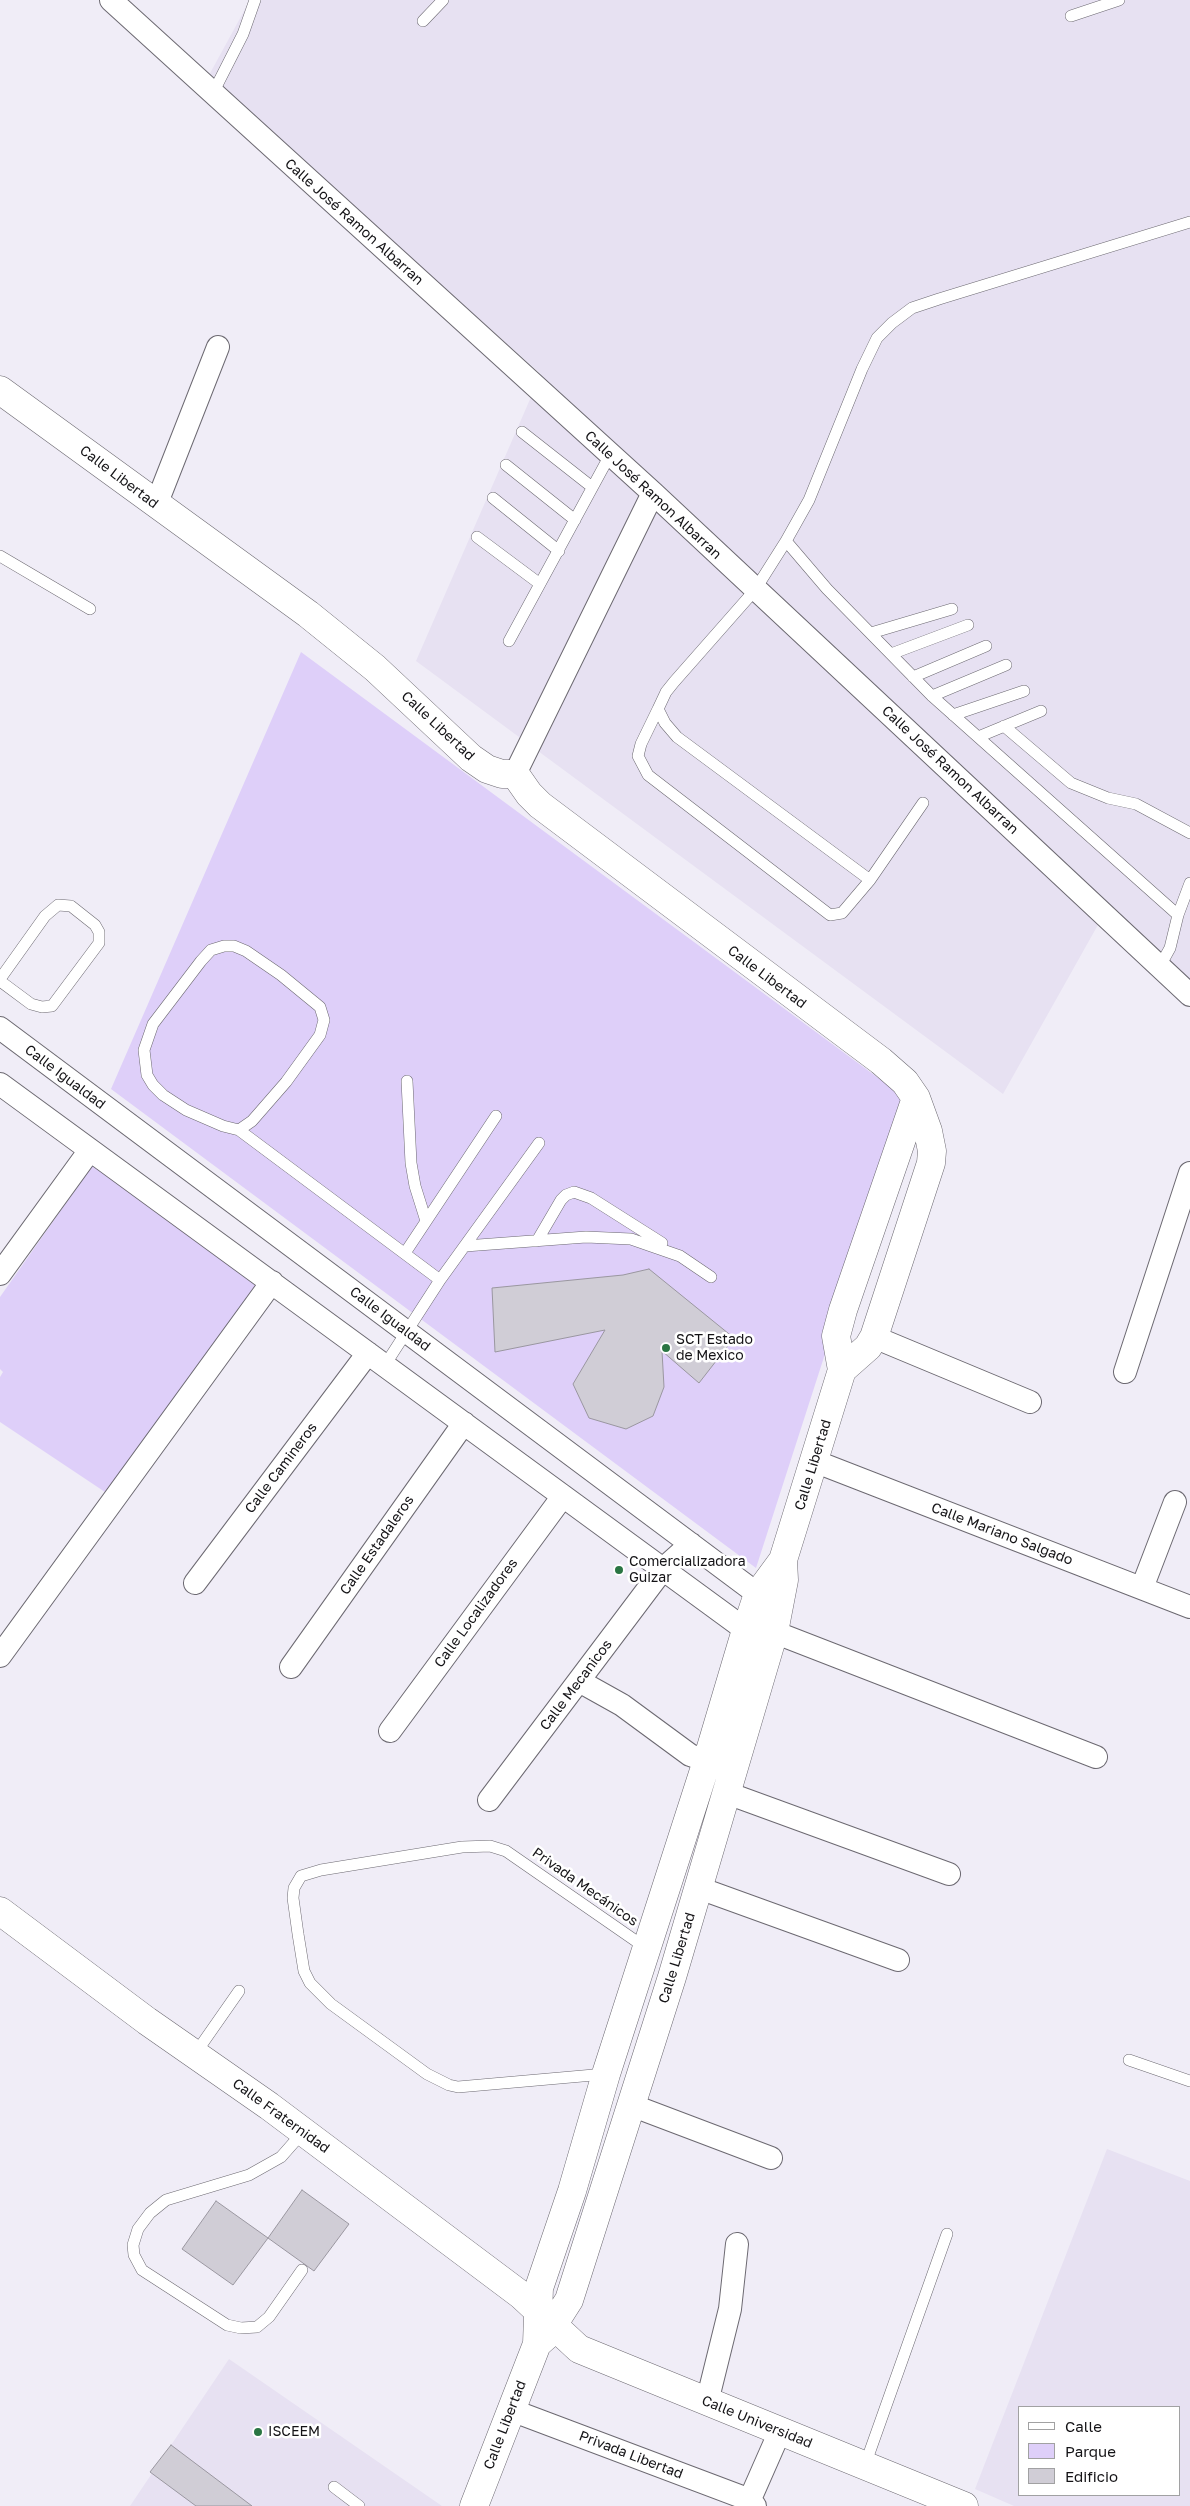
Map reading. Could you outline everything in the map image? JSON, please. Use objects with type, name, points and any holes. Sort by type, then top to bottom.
[{"type":"main road","name":"Calle Libertad","points":[[0,390],[308,614],[375,668],[471,758],[487,769],[502,774],[515,774],[529,794],[540,805],[894,1071],[905,1082],[916,1098],[932,1151],[931,1163],[874,1337],[868,1347],[842,1370]]},
{"type":"main road","name":"Calle Libertad","points":[[474,2506],[546,2327],[569,2300],[631,2105],[699,1888],[777,1621],[784,1580],[784,1560],[842,1370],[836,1336],[843,1310],[916,1098]]},
{"type":"main road","name":"Calle Libertad","points":[[546,2327],[539,2288],[572,2191],[606,2074],[707,1761],[758,1594],[784,1560]]},
{"type":"main road","name":"Calle Fraternidad","points":[[0,1912],[147,2021],[303,2132],[513,2289],[546,2327]]},
{"type":"main road","name":"Calle Universidad","points":[[546,2327],[579,2349],[964,2506]]},
{"type":"street","name":"Calle José Ramon Albarran","points":[[111,0],[653,493],[1190,995]]},
{"type":"street","points":[[156,505],[218,346]]},
{"type":"street","points":[[515,774],[653,493]]},
{"type":"street","name":"Calle Igualdad","points":[[0,1028],[758,1594],[777,1621]]},
{"type":"street","points":[[0,1084],[746,1630],[777,1621],[1096,1756]]},
{"type":"street","points":[[0,1274],[90,1150]]},
{"type":"street","points":[[1125,1372],[1182,1229],[1190,1174]]},
{"type":"street","points":[[0,1656],[272,1282]]},
{"type":"street","points":[[874,1337],[1030,1402]]},
{"type":"street","name":"Calle Camineros","points":[[195,1582],[376,1359]]},
{"type":"street","name":"Calle Estadaleros","points":[[291,1667],[464,1424]]},
{"type":"street","name":"Calle Mariano Salgado","points":[[814,1461],[1190,1607]]},
{"type":"street","name":"Calle Localizadores","points":[[390,1731],[563,1496]]},
{"type":"street","points":[[1142,1588],[1175,1502]]},
{"type":"street","name":"Calle Mecanicos","points":[[489,1800],[663,1570],[691,1544]]},
{"type":"street","points":[[579,1681],[622,1705],[690,1755],[707,1761]]},
{"type":"street","points":[[727,1793],[949,1874]]},
{"type":"street","points":[[699,1888],[898,1960]]},
{"type":"street","points":[[631,2105],[771,2158]]},
{"type":"street","points":[[708,2402],[734,2287],[736,2244]]},
{"type":"street","name":"Privada Libertad","points":[[511,2410],[751,2504]]},
{"type":"street","points":[[751,2504],[780,2431]]},
{"type":"lane","points":[[213,93],[243,34],[255,0]]},
{"type":"lane","points":[[423,21],[443,0]]},
{"type":"lane","points":[[1071,16],[1118,0]]},
{"type":"lane","points":[[923,803],[870,880],[842,913],[830,915],[648,776],[638,756],[641,744],[666,692],[755,590],[786,541],[809,500],[862,369],[877,338],[892,323],[912,308],[1190,222]]},
{"type":"lane","points":[[522,432],[592,487]]},
{"type":"lane","points":[[509,641],[610,455]]},
{"type":"lane","points":[[506,465],[575,520]]},
{"type":"lane","points":[[493,498],[559,552]]},
{"type":"lane","points":[[477,537],[540,584]]},
{"type":"lane","points":[[786,541],[827,589],[932,696],[1178,915]]},
{"type":"lane","points":[[0,556],[90,609]]},
{"type":"lane","points":[[870,633],[952,609]]},
{"type":"lane","points":[[891,654],[968,625]]},
{"type":"lane","points":[[913,677],[986,646]]},
{"type":"lane","points":[[932,696],[1006,665]]},
{"type":"lane","points":[[953,716],[1024,690]]},
{"type":"lane","points":[[658,709],[665,723],[677,737],[870,880]]},
{"type":"lane","points":[[978,737],[1041,711]]},
{"type":"lane","points":[[1004,726],[1070,783],[1108,798],[1136,804],[1190,833]]},
{"type":"lane","points":[[1160,966],[1170,948],[1178,915],[1190,883]]},
{"type":"lane","points":[[58,905],[71,906],[95,925],[99,932],[100,943],[52,1006],[42,1007],[31,1004],[0,980],[45,916],[58,905]]},
{"type":"lane","points":[[239,1130],[252,1121],[286,1082],[320,1035],[324,1020],[320,1007],[281,975],[246,951],[234,946],[224,946],[211,950],[153,1024],[144,1050],[147,1075],[163,1095],[186,1110],[208,1120],[239,1130],[405,1252],[440,1280]]},
{"type":"lane","points":[[407,1081],[411,1163],[415,1186],[426,1221]]},
{"type":"lane","points":[[405,1252],[496,1116]]},
{"type":"lane","points":[[376,1359],[407,1332],[440,1280],[539,1143]]},
{"type":"lane","points":[[537,1241],[561,1200],[566,1195],[574,1192],[591,1198],[711,1277]]},
{"type":"lane","points":[[464,1246],[586,1237],[631,1238],[680,1256]]},
{"type":"lane","name":"Privada Mecánicos","points":[[606,2074],[464,2086],[449,2085],[427,2074],[331,2004],[310,1983],[304,1971],[293,1898],[294,1888],[301,1876],[321,1870],[462,1847],[490,1846],[506,1851],[646,1948]]},
{"type":"lane","points":[[195,2054],[239,1991]]},
{"type":"lane","points":[[1129,2060],[1190,2080]]},
{"type":"lane","points":[[302,2270],[269,2317],[257,2327],[241,2328],[227,2326],[142,2270],[134,2255],[133,2245],[138,2229],[150,2213],[166,2200],[249,2176],[281,2157],[303,2132]]},
{"type":"lane","points":[[865,2465],[947,2234]]},
{"type":"lane","points":[[334,2487],[358,2506]]},
{"type":"shaded area","points":[[250,0],[1190,0],[1190,982],[1108,907],[1003,1094],[416,661],[541,374],[208,77]]},
{"type":"shaded area","points":[[1107,2149],[1190,2181],[1190,2506],[1014,2506],[975,2489]]},
{"type":"shaded area","name":"ISCEEM","points":[[229,2359],[442,2506],[130,2506]]},
{"type":"green space","points":[[301,652],[904,1097],[834,1326],[756,1568],[111,1089]]},
{"type":"green space","points":[[99,1156],[269,1281],[105,1492],[0,1422],[0,1377],[3,1372],[0,1369],[0,1297]]},
{"type":"building","name":"SCT Estado de Mexico","points":[[649,1269],[734,1338],[699,1383],[662,1351],[664,1387],[653,1416],[626,1429],[589,1418],[573,1384],[605,1330],[495,1352],[492,1288],[623,1275]]},
{"type":"building","points":[[302,2190],[349,2224],[314,2271],[268,2238]]},
{"type":"building","points":[[216,2201],[268,2238],[233,2285],[182,2249]]},
{"type":"building","points":[[171,2445],[252,2506],[196,2506],[150,2472]]},
{"type":"place","name":"SCT Estado de Mexico","points":[[666,1348]]},
{"type":"place","name":"Comercializadora Guizar","points":[[619,1570]]},
{"type":"place","name":"ISCEEM","points":[[258,2432]]}]
